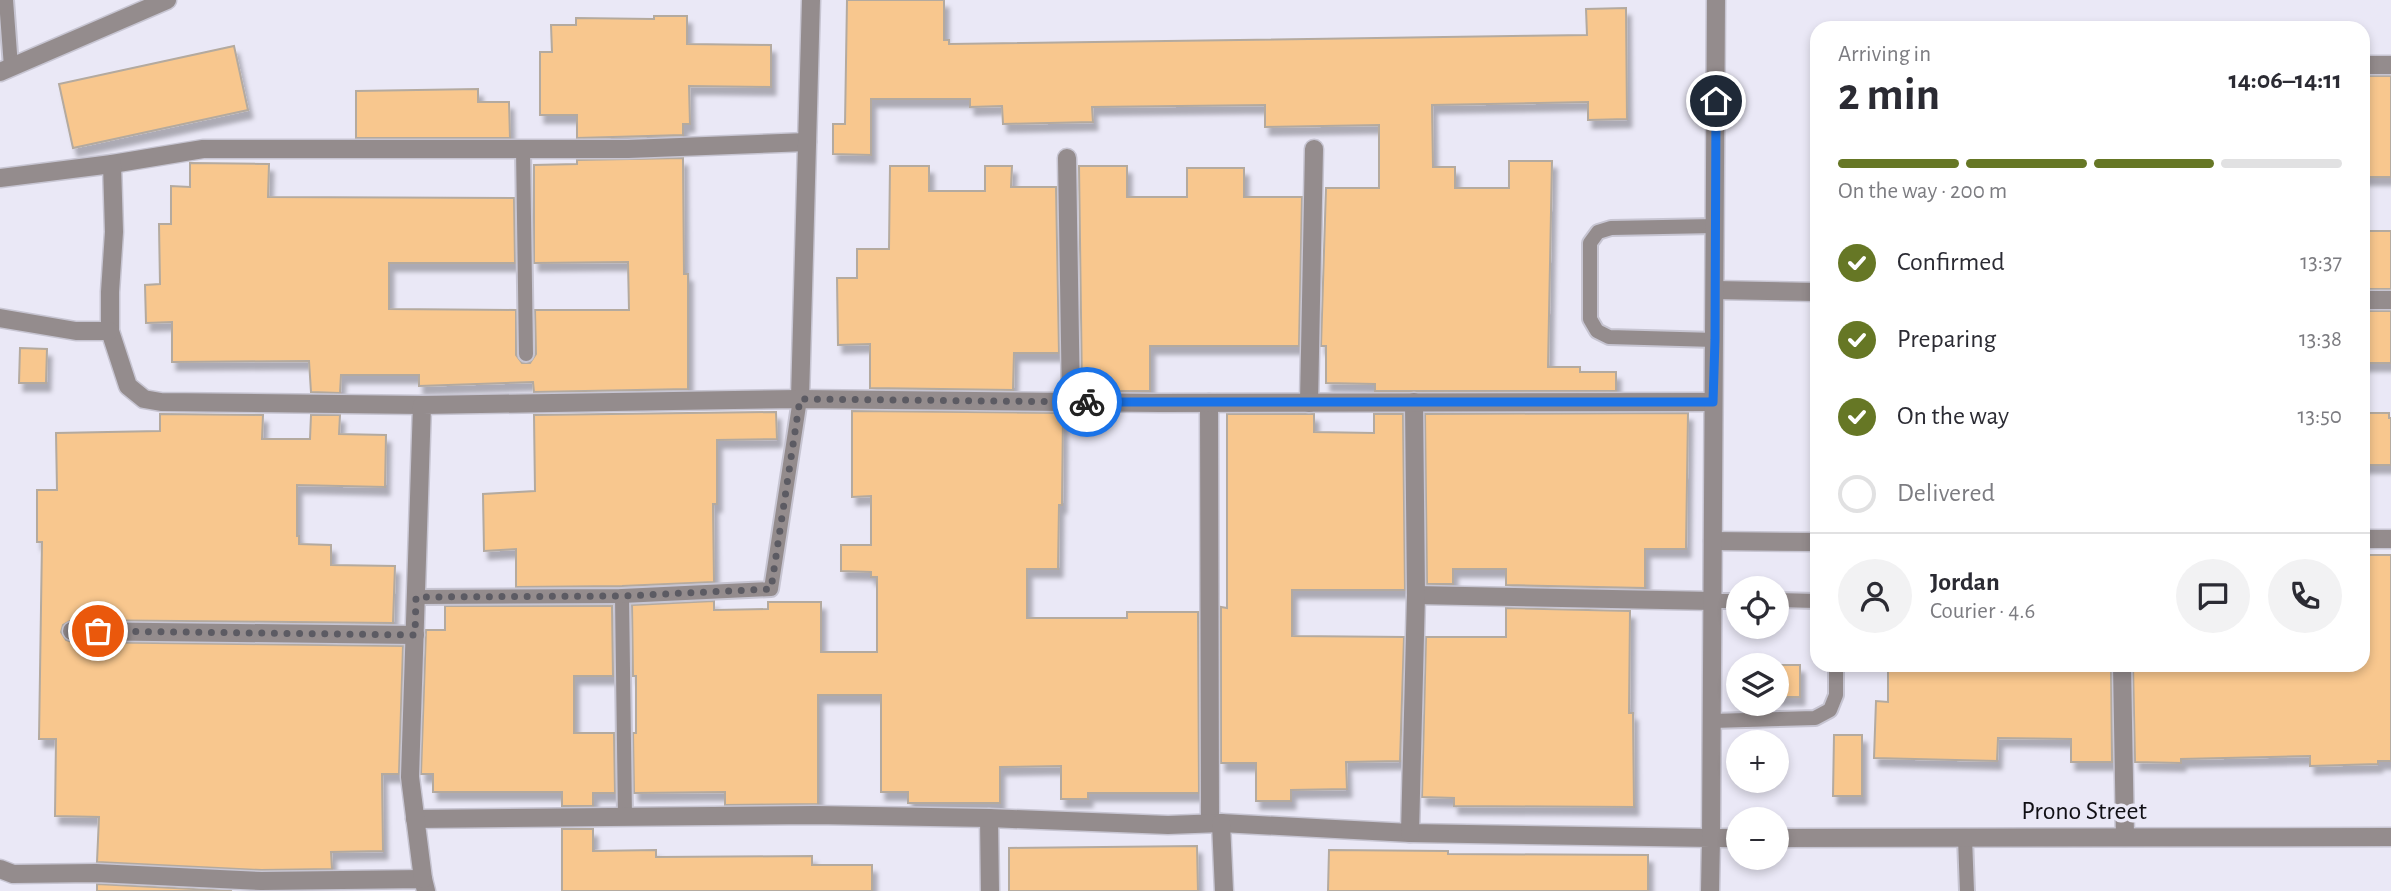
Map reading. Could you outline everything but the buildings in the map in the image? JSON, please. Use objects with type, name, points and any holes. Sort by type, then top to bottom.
[{"type":"street","points":[[5,69],[167,0]]},
{"type":"street","points":[[800,399],[811,0]]},
{"type":"street","points":[[1710,891],[1716,0]]},
{"type":"street","points":[[2370,65],[2391,65]]},
{"type":"street","points":[[0,178],[203,149],[628,149],[807,142]]},
{"type":"street","points":[[1309,403],[1314,149]]},
{"type":"street","points":[[1067,158],[1072,402]]},
{"type":"street","points":[[112,164],[114,232],[110,331],[128,386],[144,399],[161,402],[422,405],[800,399],[1209,403],[1713,402]]},
{"type":"street","points":[[1715,290],[1810,292]]},
{"type":"street","points":[[2370,300],[2391,300]]},
{"type":"street","points":[[0,318],[76,331],[110,331]]},
{"type":"street","points":[[1410,833],[1416,595],[1414,402]]},
{"type":"street","points":[[1209,403],[1216,823],[1224,891]]},
{"type":"street","points":[[0,869],[13,874],[96,873],[424,885],[410,777],[422,405]]},
{"type":"street","points":[[2370,539],[2391,539]]},
{"type":"street","points":[[1713,541],[1810,542]]},
{"type":"street","points":[[1416,595],[1713,601]]},
{"type":"street","points":[[72,631],[415,635]]},
{"type":"street","points":[[2122,672],[2125,837]]},
{"type":"street","points":[[415,819],[814,815],[1168,825],[1216,823],[1410,833],[1726,838]]},
{"type":"street","points":[[989,818],[990,891]]},
{"type":"street","name":"Prono Street","points":[[1789,838],[2391,837]]},
{"type":"lane","points":[[5,69],[6,0]]},
{"type":"lane","points":[[523,149],[526,354]]},
{"type":"lane","points":[[1715,226],[1611,228],[1598,232],[1590,243],[1590,319],[1597,331],[1609,337],[1715,340]]},
{"type":"lane","points":[[416,597],[622,596],[771,589],[800,399]]},
{"type":"lane","points":[[622,596],[625,817]]},
{"type":"lane","points":[[1789,600],[1810,601]]},
{"type":"lane","points":[[1713,601],[1726,601]]},
{"type":"lane","points":[[1712,720],[1815,718],[1830,710],[1836,695],[1836,672]]},
{"type":"lane","points":[[1965,838],[1967,891]]},
{"type":"way so far","points":[[98,631],[415,635],[416,597],[622,596],[771,589],[800,399],[1087,402]]},
{"type":"route","points":[[1087,402],[1713,402],[1716,101]]}]
